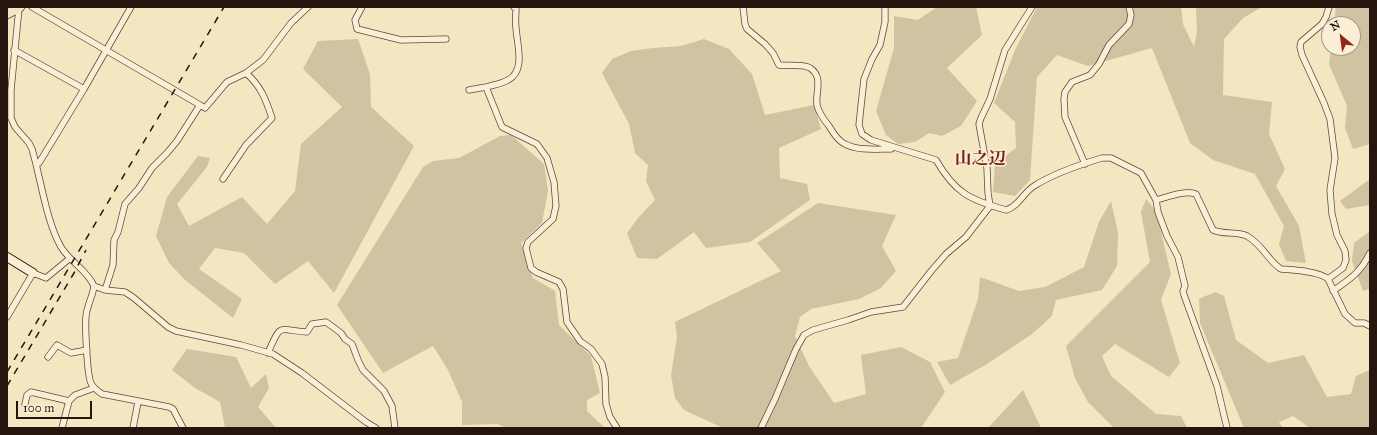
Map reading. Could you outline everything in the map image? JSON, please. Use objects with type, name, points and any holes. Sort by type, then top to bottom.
[{"type":"highway","points":[[7,14],[19,7]]},
{"type":"main road","points":[[7,257],[33,273]]},
{"type":"street","points":[[19,7],[11,90],[11,118],[15,127],[29,143],[32,149],[52,227],[61,247],[69,259],[88,275],[94,286],[105,290],[125,292],[176,332],[240,345],[268,353],[290,364],[376,428]]},
{"type":"street","points":[[32,7],[205,108],[227,82],[246,73],[263,60],[292,23],[308,7]]},
{"type":"street","points":[[36,164],[39,163],[84,89],[131,7]]},
{"type":"street","points":[[362,7],[355,20],[358,29],[401,40],[446,39]]},
{"type":"street","points":[[469,90],[486,87],[508,80],[516,72],[519,46],[516,28],[516,9],[514,7]]},
{"type":"street","points":[[742,7],[747,29],[769,48],[779,65],[808,66],[814,71],[818,81],[817,104],[822,117],[838,138],[845,144],[856,148],[897,149]]},
{"type":"street","points":[[885,7],[885,22],[880,45],[872,59],[864,79],[859,126],[862,134],[871,140],[936,160],[947,179],[967,196],[990,206],[1006,210],[1009,209],[1032,187],[1051,177],[1106,157],[1133,168],[1141,173],[1156,200],[1158,212],[1167,236],[1178,257],[1186,286],[1183,291],[1184,295],[1217,386],[1228,428]]},
{"type":"street","points":[[761,428],[796,349],[804,335],[813,330],[871,312],[903,307],[932,270],[946,254],[966,237],[990,206],[987,168],[979,124],[990,100],[1005,50],[1032,7]]},
{"type":"street","points":[[1085,164],[1065,117],[1065,92],[1072,82],[1090,74],[1099,64],[1107,47],[1129,24],[1131,15],[1129,7]]},
{"type":"street","points":[[1328,280],[1343,268],[1346,260],[1345,252],[1337,235],[1332,214],[1330,190],[1335,158],[1330,119],[1302,55],[1300,47],[1301,42],[1322,24],[1329,7]]},
{"type":"street","points":[[14,50],[84,89]]},
{"type":"street","points":[[223,179],[246,146],[272,118],[259,86],[255,80],[246,73]]},
{"type":"street","points":[[486,87],[502,127],[537,144],[547,158],[554,182],[556,206],[553,219],[528,242],[526,248],[530,268],[558,282],[563,289],[568,322],[580,341],[591,349],[602,364],[605,377],[606,404],[610,417],[617,428]]},
{"type":"street","points":[[105,290],[113,266],[114,240],[118,232],[127,200],[150,171],[177,142],[200,105]]},
{"type":"street","points":[[1156,200],[1180,193],[1196,194],[1213,230],[1238,234],[1250,238],[1264,250],[1281,269],[1302,271],[1324,276],[1328,280],[1347,316],[1355,324],[1370,326]]},
{"type":"street","points":[[1333,291],[1356,275],[1366,263],[1370,254]]},
{"type":"street","points":[[7,317],[33,273],[46,278],[69,259]]},
{"type":"street","points":[[94,286],[86,315],[89,377],[94,388],[102,394],[170,407],[183,428]]},
{"type":"street","points":[[268,353],[276,335],[280,330],[291,329],[307,332],[312,324],[326,322],[341,333],[345,339],[352,344],[363,370],[387,395],[392,406],[395,428]]},
{"type":"street","points":[[48,357],[57,345],[71,353],[87,350]]},
{"type":"street","points":[[62,428],[69,401],[75,395],[94,388]]},
{"type":"street","points":[[25,404],[27,395],[31,392],[69,401]]},
{"type":"street","points":[[133,428],[138,402]]},
{"type":"shaded area","points":[[937,7],[976,7],[982,35],[947,68],[977,101],[961,126],[942,136],[929,133],[915,142],[898,144],[886,135],[876,111],[894,48],[894,16],[918,20]]},
{"type":"shaded area","points":[[1037,7],[1181,7],[1183,24],[1194,47],[1197,32],[1196,7],[1262,7],[1243,18],[1224,39],[1223,95],[1272,102],[1269,134],[1285,169],[1276,186],[1299,226],[1306,263],[1286,261],[1279,244],[1284,226],[1255,174],[1213,160],[1190,143],[1152,48],[1088,66],[1057,55],[1037,77],[1030,180],[1015,196],[993,192],[995,164],[1016,148],[1015,122],[994,103],[1015,50]]},
{"type":"shaded area","points":[[1336,7],[1370,7],[1370,144],[1353,149],[1345,128],[1347,106],[1329,64],[1330,56],[1361,56],[1361,16],[1335,16]]},
{"type":"shaded area","points":[[358,39],[370,74],[371,107],[414,146],[334,293],[308,261],[275,284],[244,253],[215,248],[199,269],[242,299],[233,318],[184,279],[169,263],[156,236],[167,197],[198,156],[210,158],[207,167],[177,204],[189,226],[242,197],[267,224],[295,191],[301,144],[342,107],[303,69],[318,41]]},
{"type":"shaded area","points":[[704,39],[729,49],[752,74],[765,115],[814,105],[821,129],[779,148],[780,178],[807,184],[810,200],[750,242],[706,248],[694,232],[657,259],[637,258],[627,233],[638,218],[655,200],[646,181],[648,165],[635,153],[629,124],[602,73],[612,59],[631,51],[681,46]]},
{"type":"shaded area","points":[[511,135],[544,164],[548,191],[542,223],[521,243],[533,278],[555,291],[559,325],[591,356],[600,393],[587,400],[587,411],[605,428],[508,428],[497,424],[462,425],[462,402],[448,370],[433,346],[383,373],[337,305],[423,167],[433,161],[459,158],[500,136]]},
{"type":"shaded area","points":[[1370,179],[1370,205],[1346,209],[1340,201]]},
{"type":"shaded area","points":[[1146,199],[1156,211],[1171,274],[1161,300],[1180,363],[1169,377],[1115,344],[1102,356],[1111,376],[1156,414],[1181,416],[1187,428],[1114,428],[1088,402],[1075,378],[1066,346],[1150,262],[1141,212]]},
{"type":"shaded area","points":[[1111,201],[1118,233],[1117,266],[1102,290],[1056,300],[1052,316],[1032,334],[987,364],[950,385],[937,362],[958,358],[978,299],[980,277],[1019,291],[1045,287],[1084,267],[1099,222]]},
{"type":"shaded area","points":[[818,203],[896,215],[882,246],[896,271],[881,288],[859,299],[811,309],[800,317],[795,336],[809,366],[834,403],[866,394],[861,355],[901,347],[930,362],[945,392],[921,428],[723,428],[684,410],[675,398],[671,375],[677,337],[675,322],[781,271],[757,243]]},
{"type":"shaded area","points":[[1370,231],[1370,289],[1363,291],[1352,261],[1354,243]]},
{"type":"shaded area","points":[[1215,292],[1224,296],[1236,340],[1268,363],[1304,355],[1327,397],[1351,394],[1356,376],[1370,370],[1370,428],[1310,428],[1293,416],[1279,422],[1283,428],[1244,428],[1200,323],[1199,299]]},
{"type":"shaded area","points":[[187,349],[236,357],[251,388],[266,374],[269,388],[258,407],[276,428],[225,428],[220,402],[195,388],[172,370]]},
{"type":"shaded area","points":[[1023,390],[1041,428],[988,428]]},
{"type":"railway","points":[[7,372],[224,7]]},
{"type":"railway","points":[[7,386],[86,250]]},
{"type":"district","name":"山之辺","points":[[980,160]]}]
